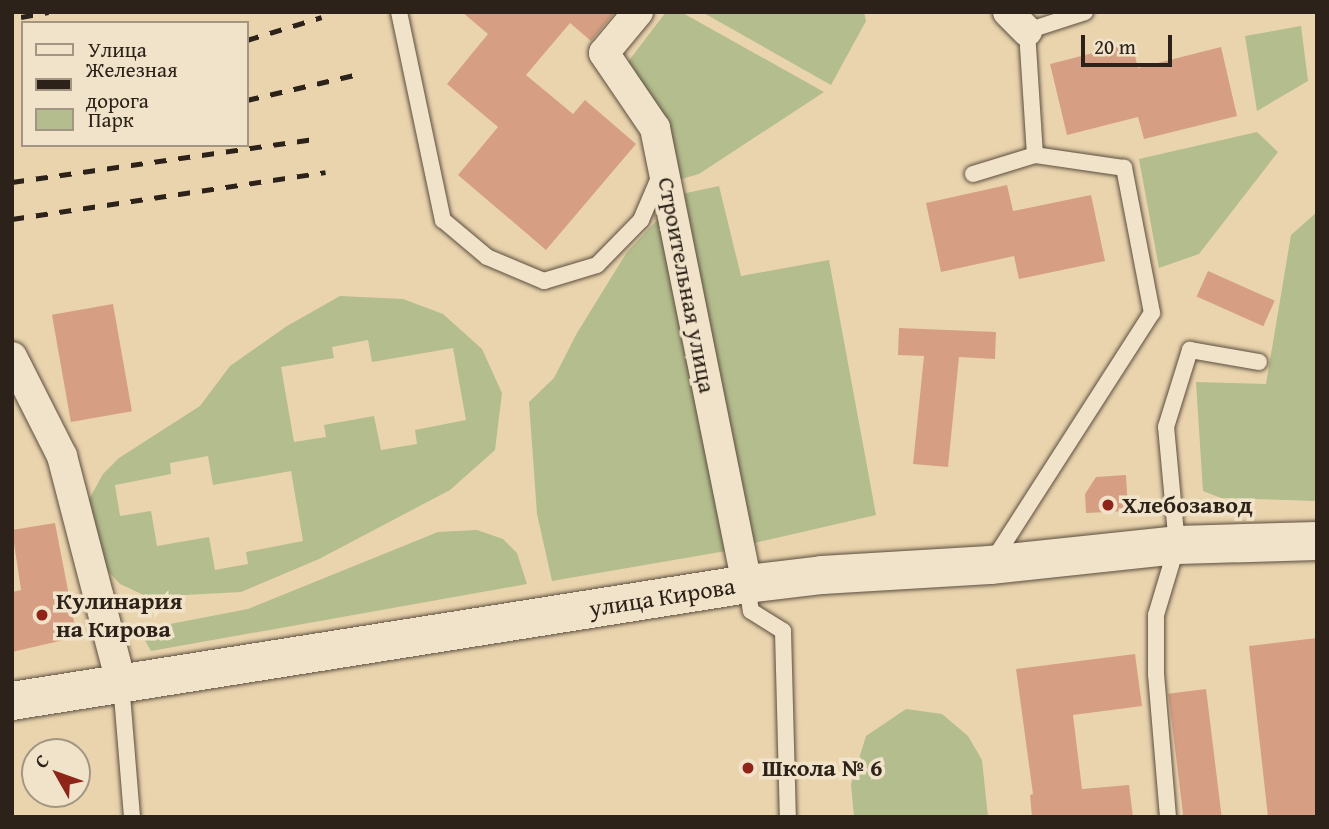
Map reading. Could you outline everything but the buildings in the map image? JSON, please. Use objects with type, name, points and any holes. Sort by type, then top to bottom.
[{"type":"street","name":"Строительная улица","points":[[638,12],[604,53],[655,128],[747,584]]},
{"type":"street","points":[[12,357],[62,456],[121,682]]},
{"type":"street","name":"улица Кирова","points":[[12,701],[747,584],[822,575],[990,565],[1177,545],[1317,541]]},
{"type":"lane","points":[[398,12],[443,220],[487,257],[544,281],[597,265],[641,220],[664,167]]},
{"type":"lane","points":[[1035,155],[1018,22],[1085,12]]},
{"type":"lane","points":[[973,174],[1035,155],[1124,168],[1152,313],[990,565]]},
{"type":"lane","points":[[1168,817],[1156,674],[1156,615],[1177,545],[1166,427],[1190,349],[1259,362]]},
{"type":"lane","points":[[747,584],[751,611],[783,631],[788,817]]},
{"type":"lane","points":[[121,682],[132,817]]},
{"type":"green space","points":[[666,12],[681,12],[824,92],[699,174],[678,180],[624,67]]},
{"type":"green space","points":[[702,12],[864,12],[866,21],[831,85]]},
{"type":"green space","points":[[1301,26],[1308,81],[1257,111],[1245,36]]},
{"type":"green space","points":[[1257,132],[1278,152],[1199,254],[1159,268],[1139,159]]},
{"type":"green space","points":[[719,186],[741,276],[829,260],[876,515],[750,544],[677,195]]},
{"type":"green space","points":[[1317,212],[1317,501],[1221,498],[1203,491],[1196,382],[1266,384],[1291,235]]},
{"type":"green space","points":[[660,217],[726,551],[552,581],[537,514],[529,402],[554,378],[577,333],[627,252]]},
{"type":"green space","points":[[340,296],[403,299],[443,314],[482,349],[502,393],[495,450],[450,490],[319,559],[241,592],[148,597],[120,584],[105,568],[87,503],[103,474],[119,458],[200,406],[230,366],[287,326]],"holes":[[[368,340],[372,362],[453,348],[466,420],[415,430],[417,444],[381,450],[374,416],[324,425],[326,437],[294,442],[281,367],[334,358],[332,347]],[[208,456],[213,485],[291,471],[303,541],[246,552],[248,564],[215,570],[209,537],[157,546],[151,511],[120,516],[115,485],[171,474],[170,463]]]},
{"type":"green space","points":[[477,530],[503,539],[517,553],[527,584],[151,651],[139,630],[248,609],[438,532]]},
{"type":"green space","points":[[906,709],[942,714],[968,736],[982,760],[988,817],[854,817],[851,784],[866,736]]},
{"type":"railway","points":[[21,17],[49,12]]},
{"type":"railway","points":[[248,40],[322,17]]},
{"type":"railway","points":[[248,100],[363,73]]},
{"type":"railway","points":[[12,182],[316,139]]},
{"type":"railway","points":[[12,219],[326,172]]},
{"type":"place","name":"Хлебозавод","points":[[1108,505]]},
{"type":"place","name":"Кулинария на Кирова","points":[[42,615]]},
{"type":"place","name":"Школа № 6","points":[[748,768]]}]
